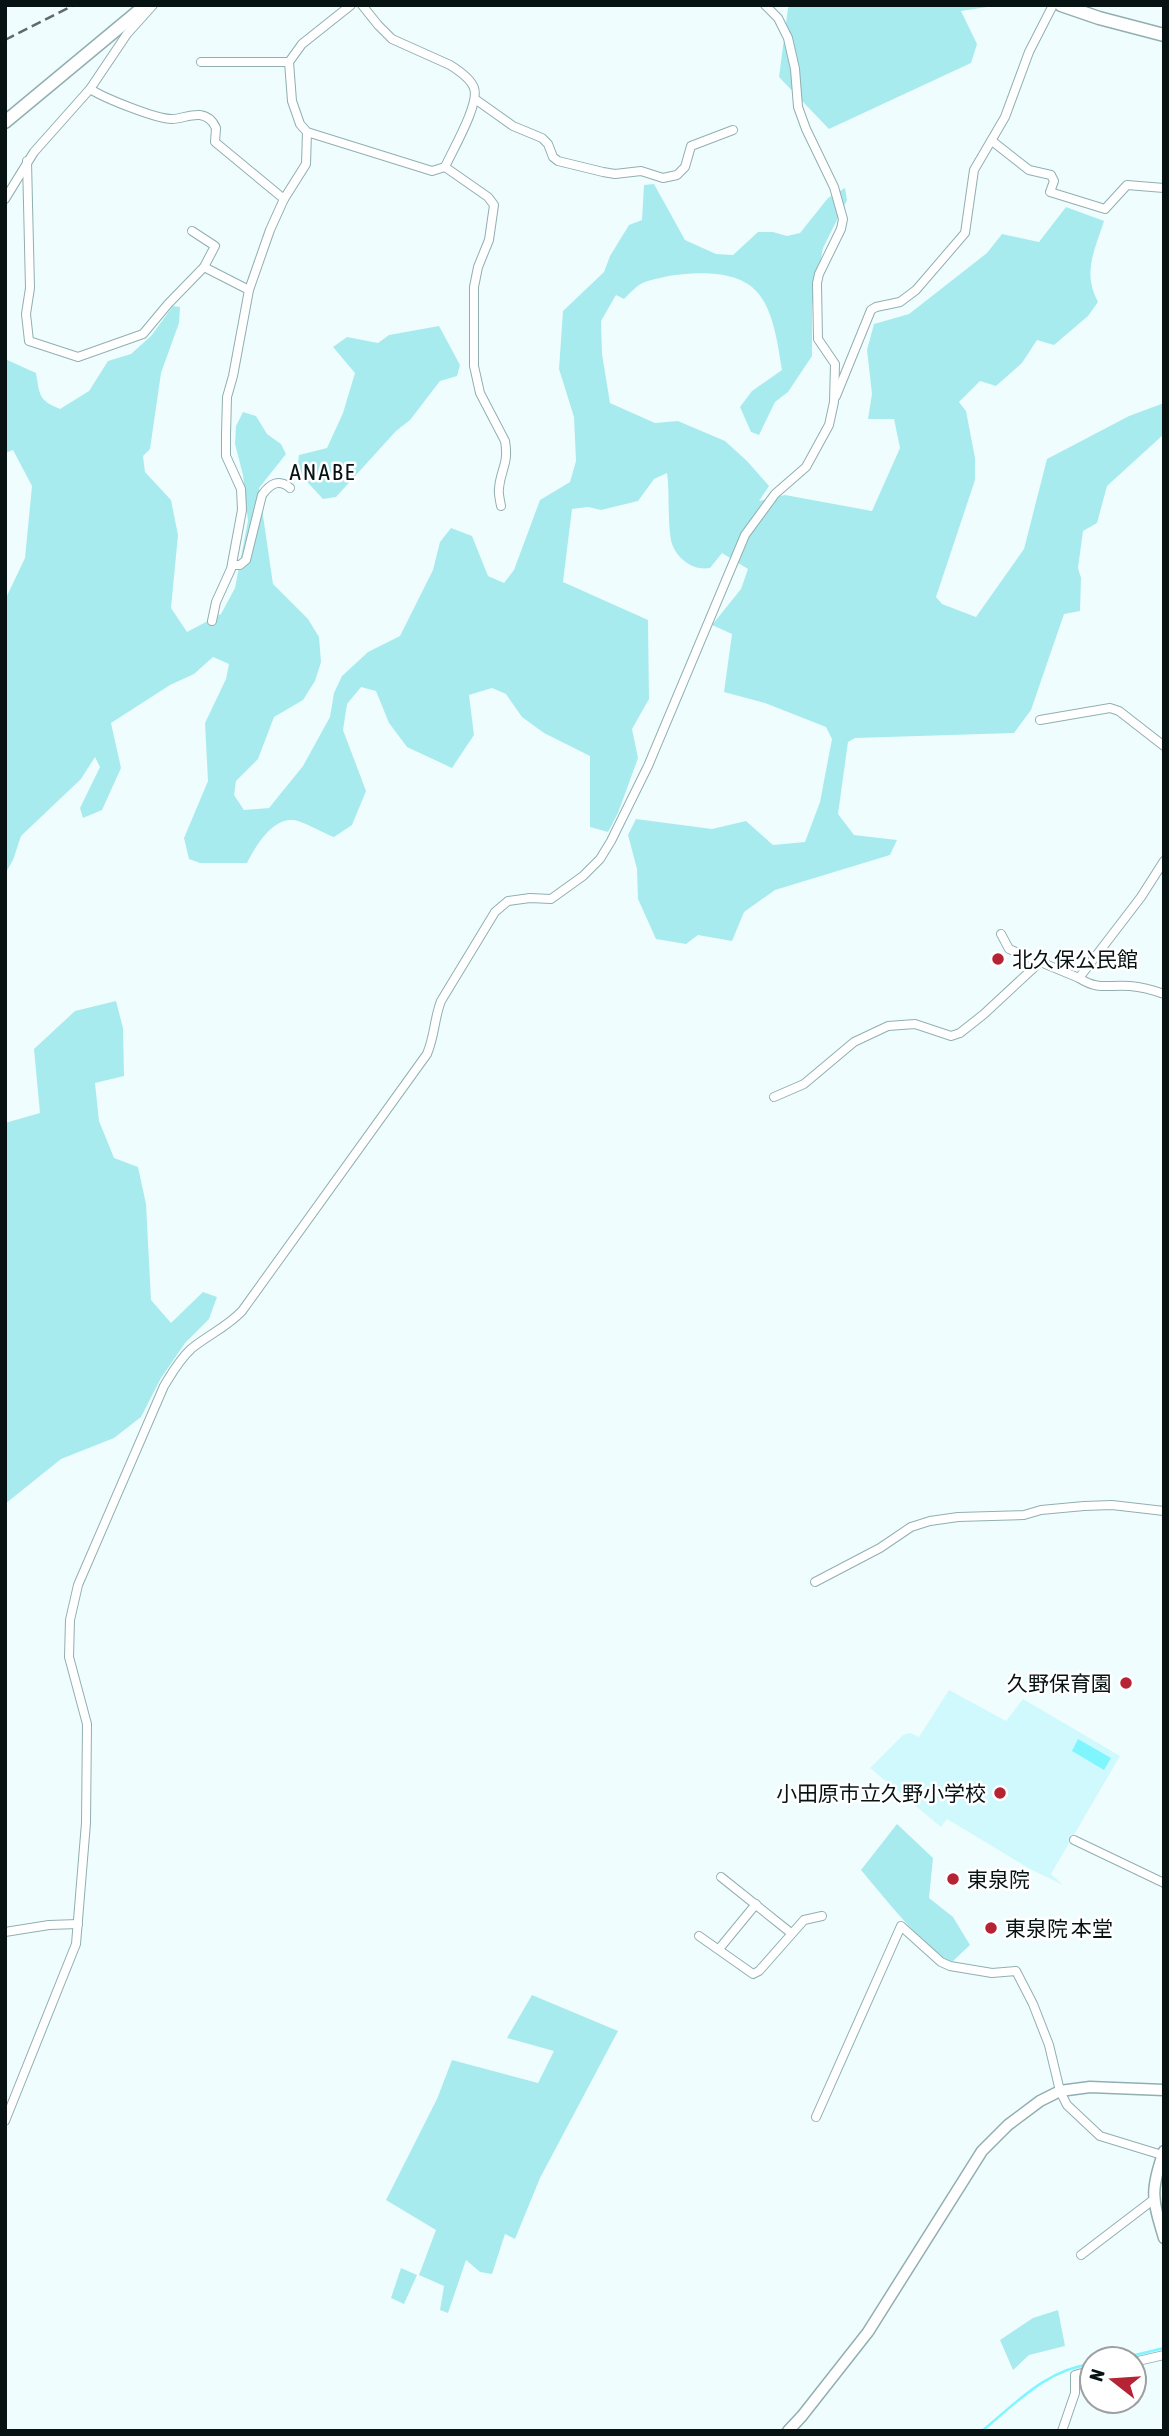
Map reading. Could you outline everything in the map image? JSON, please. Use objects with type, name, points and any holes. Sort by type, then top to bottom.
[{"type":"main road","points":[[5,122],[146,5]]},
{"type":"main road","points":[[1061,5],[1074,11],[1164,35]]},
{"type":"street","points":[[5,199],[27,161],[90,89],[127,34],[153,5]]},
{"type":"street","points":[[351,5],[302,44],[289,62],[292,101],[300,124],[307,132],[432,171],[445,167],[475,99],[474,87],[458,69],[393,39],[362,5]]},
{"type":"street","points":[[765,5],[778,18],[788,38],[799,107],[806,129],[834,187],[843,219],[817,283],[818,339],[835,364],[834,402]]},
{"type":"street","points":[[5,2121],[76,1944],[86,1823],[88,1724],[69,1657],[70,1620],[78,1584],[164,1387],[194,1347],[242,1311],[427,1054],[435,1035],[436,1014],[441,1001],[495,912],[508,901],[551,899],[583,876],[600,859],[648,765],[745,535],[775,494],[806,467],[829,425],[834,402],[871,310],[900,302],[916,290],[965,233],[974,170],[1005,117],[1030,52],[1053,5]]},
{"type":"street","points":[[201,62],[289,62]]},
{"type":"street","points":[[90,89],[101,96],[159,118],[174,120],[202,115],[208,118],[216,128],[215,142],[284,199]]},
{"type":"street","points":[[475,99],[513,126],[542,138],[553,158],[558,161],[615,174],[641,171],[663,178],[677,175],[685,167],[691,146],[733,130]]},
{"type":"street","points":[[212,621],[216,602],[232,565],[242,510],[241,489],[226,456],[227,397],[249,290],[284,199],[306,164],[307,132]]},
{"type":"street","points":[[992,141],[1029,170],[1051,175],[1054,181],[1050,192],[1105,209],[1127,185],[1164,188]]},
{"type":"street","points":[[27,161],[30,288],[26,314],[29,341],[78,357],[143,334],[204,267],[215,246],[192,231]]},
{"type":"street","points":[[445,167],[488,197],[494,205],[489,240],[478,267],[474,287],[474,366],[480,393],[505,441],[507,460],[499,488],[501,506]]},
{"type":"street","points":[[204,267],[249,290]]},
{"type":"street","points":[[232,565],[240,565],[246,560],[262,495],[268,487],[276,482],[284,483],[290,488]]},
{"type":"street","points":[[1040,720],[1110,708],[1119,711],[1164,746]]},
{"type":"street","points":[[1079,978],[1142,897],[1164,861]]},
{"type":"street","points":[[1001,934],[1009,949],[1088,984],[1101,987],[1127,985],[1164,994]]},
{"type":"street","points":[[774,1097],[804,1084],[854,1042],[888,1026],[915,1024],[951,1036],[960,1033],[1040,962]]},
{"type":"street","points":[[815,1582],[880,1548],[911,1527],[930,1521],[958,1517],[1024,1515],[1041,1510],[1084,1506],[1126,1506],[1164,1511]]},
{"type":"street","points":[[1074,1840],[1164,1883]]},
{"type":"street","points":[[721,1877],[791,1933]]},
{"type":"street","points":[[719,1949],[756,1904]]},
{"type":"street","points":[[699,1936],[753,1974],[759,1971],[804,1920],[821,1916]]},
{"type":"street","points":[[5,1932],[49,1925],[78,1924]]},
{"type":"street","points":[[816,2117],[901,1926],[941,1962],[950,1966],[992,1973],[1016,1971],[1049,2045],[1060,2091],[1067,2105],[1100,2136],[1163,2153],[1155,2179],[1153,2200],[1164,2238]]},
{"type":"street","points":[[788,2431],[868,2332],[982,2151],[1008,2125],[1040,2101],[1060,2091],[1090,2087],[1164,2090]]},
{"type":"street","points":[[1081,2255],[1153,2200]]},
{"type":"street","points":[[1062,2431],[1074,2393],[1075,2375],[1078,2374]]},
{"type":"shaded area","points":[[792,5],[1000,5],[961,11],[977,44],[971,63],[829,129],[779,77],[788,8]]},
{"type":"shaded area","points":[[654,184],[685,240],[716,254],[733,255],[758,232],[787,236],[800,233],[828,198],[845,188],[847,200],[823,248],[812,306],[812,356],[788,392],[775,402],[759,435],[751,432],[740,407],[752,391],[782,370],[775,330],[768,310],[758,293],[735,278],[704,273],[657,278],[642,283],[624,299],[616,295],[601,321],[602,354],[610,403],[655,423],[678,421],[725,441],[769,486],[759,501],[785,495],[872,511],[900,448],[894,419],[868,419],[872,394],[867,350],[874,324],[909,314],[987,253],[1002,234],[1039,242],[1066,207],[1104,221],[1090,271],[1098,302],[1088,316],[1054,345],[1037,340],[1022,363],[996,386],[980,381],[959,402],[966,411],[975,458],[975,480],[936,597],[942,604],[976,617],[1024,549],[1047,459],[1129,416],[1164,403],[1164,434],[1107,486],[1097,523],[1083,531],[1078,568],[1081,578],[1080,611],[1064,614],[1031,710],[1014,733],[855,738],[848,742],[838,814],[854,835],[897,840],[890,855],[775,890],[744,912],[732,941],[698,935],[686,944],[656,939],[638,899],[637,869],[628,835],[636,819],[712,829],[746,821],[773,845],[805,842],[820,802],[832,739],[826,727],[765,703],[724,692],[732,634],[712,625],[741,589],[748,569],[722,553],[710,568],[693,566],[678,555],[670,537],[667,473],[654,479],[638,501],[601,510],[588,507],[572,509],[563,582],[648,620],[649,699],[632,729],[638,758],[618,813],[608,832],[590,827],[590,756],[544,733],[522,717],[506,694],[492,688],[469,695],[474,735],[452,768],[407,747],[389,723],[376,691],[361,687],[347,704],[343,730],[366,791],[352,825],[334,837],[297,821],[285,821],[265,835],[247,863],[200,863],[189,859],[184,838],[208,781],[205,723],[226,679],[229,664],[213,657],[194,674],[170,685],[111,723],[121,768],[102,810],[83,818],[80,808],[100,767],[95,757],[81,779],[21,836],[5,874],[5,600],[25,558],[32,486],[13,450],[5,453],[5,359],[36,373],[41,396],[60,409],[89,391],[108,361],[131,354],[151,336],[173,306],[180,307],[179,323],[161,373],[150,449],[143,456],[145,472],[171,500],[178,535],[171,608],[187,632],[221,614],[235,588],[248,521],[243,475],[235,444],[236,426],[243,412],[256,416],[267,434],[281,444],[286,454],[259,488],[273,584],[308,619],[319,637],[321,662],[315,681],[303,700],[274,717],[258,759],[236,781],[234,795],[244,810],[269,808],[303,766],[330,717],[334,693],[342,676],[368,652],[400,636],[433,570],[440,542],[451,528],[472,536],[488,576],[504,583],[514,570],[540,500],[570,482],[576,461],[574,417],[559,369],[563,311],[604,272],[610,256],[629,225],[642,220],[644,185]]},
{"type":"shaded area","points":[[439,326],[460,365],[457,376],[440,381],[410,420],[396,431],[336,497],[323,499],[297,471],[299,455],[327,448],[343,413],[355,373],[333,347],[347,337],[378,343],[389,335]]},
{"type":"shaded area","points":[[116,1001],[123,1028],[124,1076],[95,1083],[99,1121],[114,1158],[138,1167],[146,1204],[151,1300],[171,1323],[203,1292],[217,1297],[209,1319],[185,1343],[161,1378],[141,1417],[114,1438],[61,1459],[5,1504],[5,1123],[40,1113],[34,1049],[75,1011]]},
{"type":"shaded area","name":"小田原市立久野小学校","points":[[949,1690],[1006,1721],[1023,1699],[1120,1756],[1051,1874],[1063,1885],[1030,1869],[947,1819],[941,1827],[870,1768],[903,1735],[910,1733],[919,1737]]},
{"type":"shaded area","points":[[1078,1739],[1111,1758],[1104,1770],[1072,1751]]},
{"type":"shaded area","points":[[897,1824],[933,1858],[929,1898],[953,1917],[970,1945],[952,1962],[942,1957],[918,1935],[861,1870]]},
{"type":"shaded area","points":[[532,1995],[618,2031],[540,2178],[515,2239],[505,2234],[492,2274],[480,2272],[466,2260],[448,2313],[440,2310],[444,2286],[419,2275],[436,2230],[386,2200],[437,2099],[452,2060],[538,2083],[554,2051],[507,2038]]},
{"type":"shaded area","points":[[401,2268],[417,2275],[404,2304],[391,2298]]},
{"type":"shaded area","points":[[1058,2310],[1065,2346],[1029,2355],[1013,2370],[1000,2340],[1033,2318]]},
{"type":"waterway","points":[[1148,2352],[1164,2348]]},
{"type":"waterway","points":[[982,2431],[1046,2380],[1078,2367]]},
{"type":"railway","points":[[5,40],[74,5]]},
{"type":"place","name":"北久保公民館","points":[[998,959]]},
{"type":"place","name":"久野保育園","points":[[1126,1683]]},
{"type":"place","name":"小田原市立久野小学校","points":[[1000,1793]]},
{"type":"place","name":"東泉院","points":[[953,1879]]},
{"type":"place","name":"東泉院 本堂","points":[[991,1928]]},
{"type":"district","name":"ANABE","points":[[323,472]]}]
